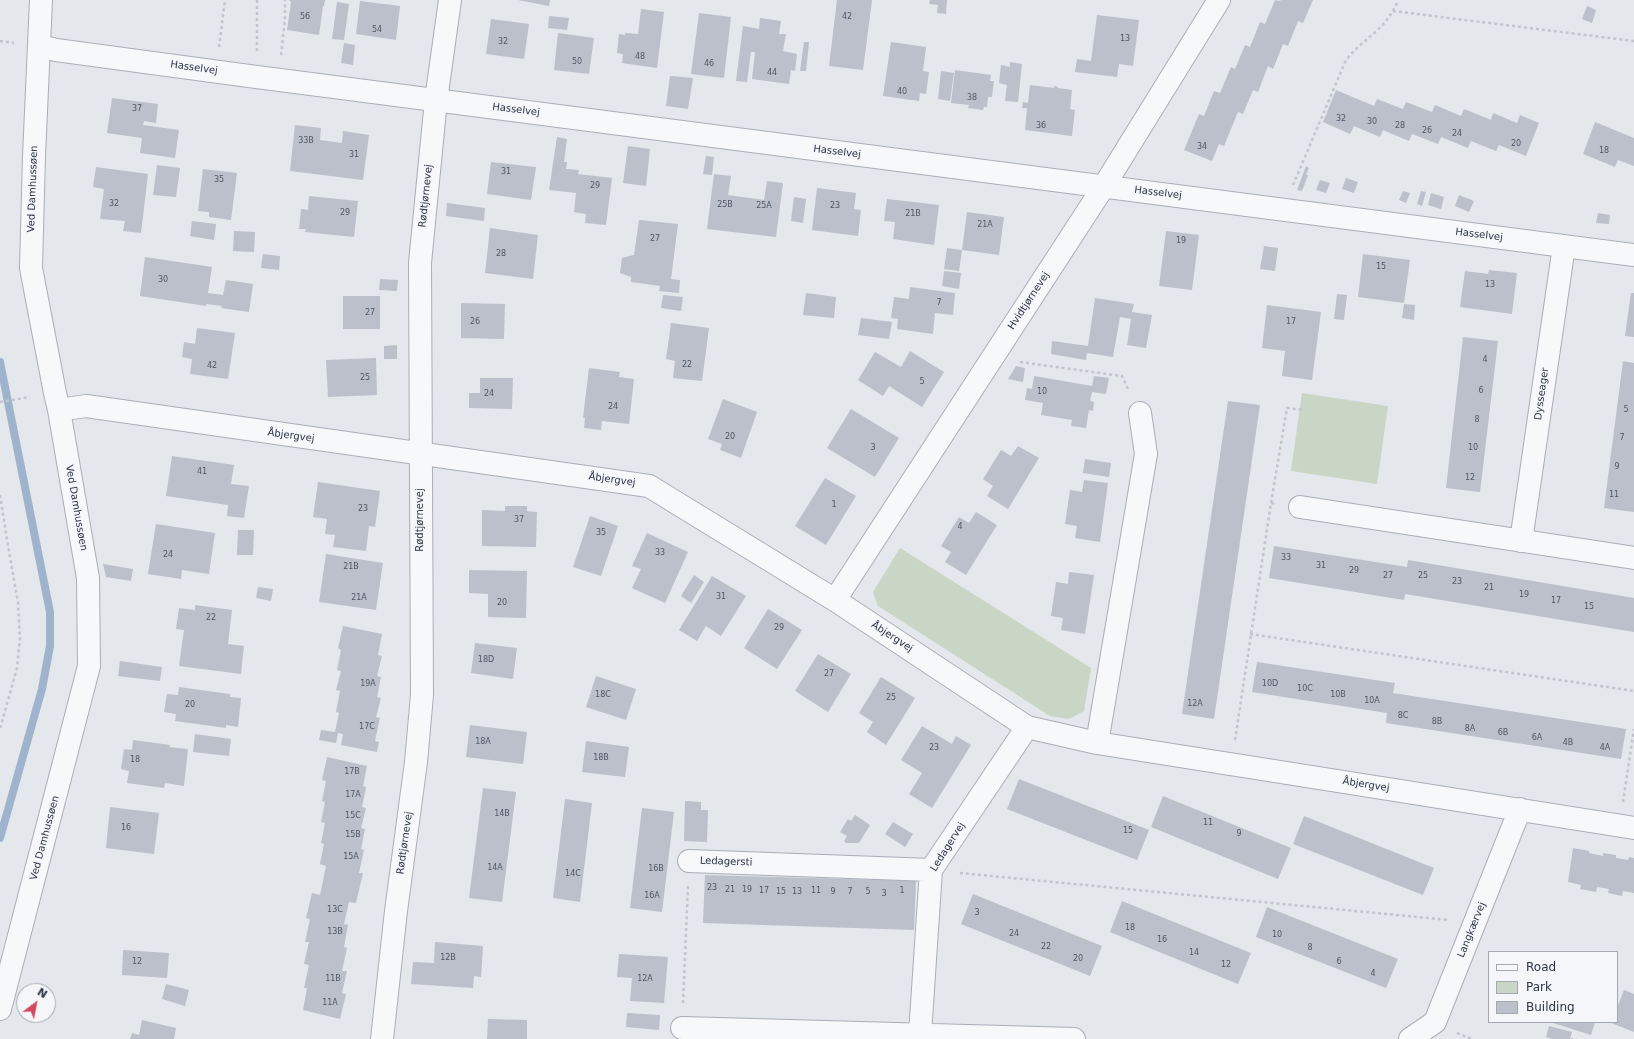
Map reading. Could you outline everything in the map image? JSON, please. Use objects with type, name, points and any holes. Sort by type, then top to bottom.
[{"type":"street","name":"Ved Damhussøen","points":[[0,1009],[89,666],[88,578],[59,410],[31,268],[34,156],[30,45],[42,0]]},
{"type":"street","name":"Rødtjørnevej","points":[[382,1039],[396,911],[416,762],[422,695],[420,263],[436,100],[450,0]]},
{"type":"street","name":"Hvidtjørnevej","points":[[836,600],[1104,186],[1219,0]]},
{"type":"street","name":"Hasselvej","points":[[30,45],[56,50],[436,100],[1634,255]]},
{"type":"street","name":"Dysseager","points":[[1521,541],[1564,246]]},
{"type":"street","name":"Åbjergvej","points":[[59,410],[86,406],[649,486],[836,600],[1027,727],[1097,743],[1627,827]]},
{"type":"street","points":[[1097,743],[1146,454],[1140,413]]},
{"type":"street","points":[[1300,507],[1634,558]]},
{"type":"street","name":"Ledagervej","points":[[920,1034],[931,870],[1027,727]]},
{"type":"street","name":"Langkærvej","points":[[1410,1039],[1435,1022],[1520,809]]},
{"type":"street","name":"Ledagersti","points":[[689,861],[931,870]]},
{"type":"street","points":[[682,1028],[1074,1039]]},
{"type":"path","points":[[216,71],[225,0]]},
{"type":"path","points":[[257,0],[268,78]]},
{"type":"path","points":[[268,78],[285,19],[285,0]]},
{"type":"path","points":[[1283,210],[1346,60],[1357,48],[1382,27],[1393,11],[1398,0]]},
{"type":"path","points":[[1393,11],[1634,41]]},
{"type":"path","points":[[0,41],[30,45]]},
{"type":"path","points":[[992,358],[1122,376],[1140,413]]},
{"type":"path","points":[[0,402],[37,396]]},
{"type":"path","points":[[1231,764],[1250,634],[1287,408],[1305,410]]},
{"type":"path","points":[[0,495],[6,540],[18,602],[20,638],[16,668],[0,728]]},
{"type":"path","points":[[1271,503],[1300,507]]},
{"type":"path","points":[[1250,634],[1634,691]]},
{"type":"path","points":[[1627,827],[1634,729]]},
{"type":"path","name":"Ledagersti","points":[[682,1028],[689,861]]},
{"type":"path","points":[[931,870],[1475,922]]},
{"type":"green space","points":[[1302,393],[1388,406],[1377,484],[1291,471]]},
{"type":"green space","points":[[900,548],[1091,668],[1084,711],[1069,719],[1050,716],[878,606],[873,592]]},
{"type":"building","points":[[289,0],[325,0],[319,35],[287,30],[291,2]]},
{"type":"building","points":[[518,0],[550,0],[549,6]]},
{"type":"building","points":[[837,0],[872,0],[863,70],[829,66]]},
{"type":"building","points":[[930,0],[947,0],[946,14],[937,13],[938,5],[929,4]]},
{"type":"building","points":[[1275,0],[1313,0],[1303,23],[1298,21],[1288,46],[1283,44],[1273,69],[1268,66],[1258,92],[1253,90],[1243,114],[1238,112],[1224,146],[1219,144],[1212,161],[1184,150],[1199,114],[1204,116],[1214,91],[1220,93],[1231,67],[1235,69],[1245,45],[1250,47],[1260,22],[1265,24]]},
{"type":"building","points":[[360,1],[400,6],[396,40],[356,34]]},
{"type":"building","points":[[337,2],[349,4],[344,40],[332,39]]},
{"type":"building","points":[[1587,6],[1596,10],[1592,23],[1582,19]]},
{"type":"building","points":[[641,9],[664,12],[657,68],[622,63],[623,54],[617,53],[619,34],[638,34]]},
{"type":"building","points":[[699,13],[731,17],[724,78],[691,74]]},
{"type":"building","points":[[1097,15],[1139,20],[1133,66],[1119,64],[1117,77],[1075,72],[1077,59],[1091,61]]},
{"type":"building","points":[[549,16],[569,18],[567,30],[548,28]]},
{"type":"building","points":[[760,18],[781,21],[779,34],[786,34],[783,51],[797,54],[795,71],[791,70],[789,84],[752,79],[755,52],[751,52],[747,82],[736,81],[743,26],[759,29]]},
{"type":"building","points":[[491,19],[529,24],[524,59],[486,54]]},
{"type":"building","points":[[558,33],[594,38],[589,74],[554,70]]},
{"type":"building","points":[[804,42],[809,42],[806,71],[800,71]]},
{"type":"building","points":[[891,42],[926,47],[923,71],[929,72],[926,94],[920,93],[919,101],[883,96]]},
{"type":"building","points":[[344,43],[355,45],[353,65],[341,63]]},
{"type":"building","points":[[1010,62],[1022,64],[1018,102],[1005,101],[1007,85],[999,83],[1001,65],[1010,67]]},
{"type":"building","points":[[955,70],[991,75],[990,81],[994,81],[992,97],[988,97],[987,107],[984,107],[983,110],[968,108],[969,105],[951,103]]},
{"type":"building","points":[[941,71],[954,73],[950,101],[938,99]]},
{"type":"building","points":[[670,76],[693,78],[688,109],[666,106]]},
{"type":"building","points":[[1030,85],[1054,88],[1054,86],[1072,90],[1070,109],[1075,110],[1072,136],[1025,130],[1027,108],[1022,108],[1023,102],[1028,103]]},
{"type":"building","points":[[1336,90],[1374,106],[1377,99],[1403,109],[1406,102],[1432,112],[1435,105],[1461,116],[1464,109],[1491,120],[1493,113],[1517,123],[1520,115],[1539,123],[1526,156],[1499,145],[1496,151],[1471,141],[1468,148],[1441,137],[1438,144],[1412,134],[1409,141],[1383,130],[1380,137],[1354,126],[1350,134],[1323,122]]},
{"type":"building","points":[[112,98],[158,104],[156,123],[144,121],[143,125],[179,130],[175,158],[140,153],[142,138],[107,133]]},
{"type":"building","points":[[1595,122],[1634,138],[1634,166],[1618,160],[1615,167],[1583,154]]},
{"type":"building","points":[[295,125],[321,128],[320,140],[342,143],[343,131],[369,135],[363,180],[290,171]]},
{"type":"building","points":[[557,137],[567,139],[564,162],[567,162],[566,169],[579,170],[578,174],[612,178],[606,225],[585,223],[586,214],[574,212],[576,193],[549,190]]},
{"type":"building","points":[[628,146],[650,149],[646,186],[623,183]]},
{"type":"building","points":[[706,156],[714,157],[712,175],[703,174]]},
{"type":"building","points":[[491,162],[536,167],[531,200],[487,194]]},
{"type":"building","points":[[157,165],[180,168],[176,197],[153,195]]},
{"type":"building","points":[[1306,166],[1309,168],[1306,175],[1308,175],[1302,191],[1297,190]]},
{"type":"building","points":[[96,167],[148,174],[141,233],[123,231],[125,221],[100,219],[104,189],[93,187]]},
{"type":"building","points":[[203,169],[237,173],[231,220],[209,217],[209,212],[198,211]]},
{"type":"building","points":[[714,174],[731,176],[728,195],[764,200],[767,181],[783,183],[776,237],[707,229]]},
{"type":"building","points":[[1346,178],[1358,182],[1354,193],[1342,189]]},
{"type":"building","points":[[1320,180],[1330,183],[1326,193],[1316,190]]},
{"type":"building","points":[[817,188],[856,193],[854,209],[861,210],[858,236],[812,230]]},
{"type":"building","points":[[1403,191],[1410,193],[1406,203],[1399,200]]},
{"type":"building","points":[[1421,191],[1426,192],[1422,206],[1417,204]]},
{"type":"building","points":[[1431,193],[1444,197],[1441,209],[1428,205]]},
{"type":"building","points":[[1459,195],[1474,201],[1469,212],[1455,206]]},
{"type":"building","points":[[309,196],[358,201],[354,237],[305,232],[306,229],[299,229],[301,209],[308,210]]},
{"type":"building","points":[[794,197],[806,199],[803,223],[791,221]]},
{"type":"building","points":[[887,199],[939,205],[934,245],[893,239],[895,222],[884,221]]},
{"type":"building","points":[[447,203],[485,208],[484,221],[446,216]]},
{"type":"building","points":[[967,212],[1004,217],[999,255],[962,250]]},
{"type":"building","points":[[1598,213],[1610,215],[1609,224],[1596,223]]},
{"type":"building","points":[[639,220],[678,224],[671,279],[680,280],[679,293],[659,291],[660,286],[631,282],[631,277],[620,273],[622,258],[634,255]]},
{"type":"building","points":[[192,221],[216,224],[214,240],[190,236]]},
{"type":"building","points":[[490,228],[538,235],[533,279],[485,273]]},
{"type":"building","points":[[234,231],[255,232],[254,252],[233,251]]},
{"type":"building","points":[[1166,231],[1199,235],[1192,290],[1159,286]]},
{"type":"building","points":[[1264,246],[1278,248],[1275,271],[1260,269]]},
{"type":"building","points":[[947,248],[962,250],[959,271],[944,269]]},
{"type":"building","points":[[263,254],[280,256],[279,270],[261,268]]},
{"type":"building","points":[[1363,254],[1410,260],[1404,303],[1358,297]]},
{"type":"building","points":[[145,257],[212,267],[208,293],[223,295],[226,280],[253,284],[249,312],[221,308],[222,306],[206,304],[206,306],[140,296]]},
{"type":"building","points":[[1489,270],[1517,273],[1512,314],[1460,307],[1465,271],[1488,274]]},
{"type":"building","points":[[944,271],[961,273],[959,289],[942,286]]},
{"type":"building","points":[[380,279],[398,280],[397,291],[379,290]]},
{"type":"building","points":[[910,287],[955,293],[953,315],[935,313],[933,334],[897,329],[898,319],[891,318],[894,297],[909,299]]},
{"type":"building","points":[[806,293],[836,297],[834,318],[803,315]]},
{"type":"building","points":[[1631,293],[1634,293],[1634,337],[1625,336]]},
{"type":"building","points":[[1337,294],[1347,295],[1344,320],[1334,319]]},
{"type":"building","points":[[663,295],[683,297],[681,311],[661,308]]},
{"type":"building","points":[[343,296],[380,296],[380,329],[343,329]]},
{"type":"building","points":[[1095,298],[1134,304],[1132,312],[1152,315],[1146,348],[1127,345],[1131,319],[1120,317],[1113,357],[1087,353],[1086,360],[1051,354],[1052,341],[1088,346]]},
{"type":"building","points":[[461,303],[505,304],[504,339],[461,338]]},
{"type":"building","points":[[1404,304],[1415,305],[1414,320],[1402,318]]},
{"type":"building","points":[[1267,305],[1321,312],[1312,380],[1282,376],[1285,351],[1262,348]]},
{"type":"building","points":[[861,318],[892,322],[889,339],[858,335]]},
{"type":"building","points":[[671,323],[709,328],[702,381],[673,378],[675,361],[666,359]]},
{"type":"building","points":[[197,328],[235,333],[228,379],[190,374],[192,359],[182,357],[184,342],[195,344]]},
{"type":"building","points":[[1463,337],[1498,341],[1480,492],[1446,488]]},
{"type":"building","points":[[397,345],[397,359],[384,359],[384,346]]},
{"type":"building","points":[[910,351],[944,372],[922,407],[889,386],[883,396],[858,380],[875,352],[901,367]]},
{"type":"building","points":[[376,358],[377,395],[328,397],[326,360]]},
{"type":"building","points":[[1623,361],[1634,363],[1634,512],[1604,508]]},
{"type":"building","points":[[1016,366],[1025,368],[1023,382],[1008,379]]},
{"type":"building","points":[[589,368],[620,372],[619,377],[634,379],[629,424],[602,421],[601,430],[584,428],[585,418],[583,418]]},
{"type":"building","points":[[1034,376],[1092,386],[1094,376],[1109,378],[1106,394],[1092,392],[1090,401],[1094,402],[1093,411],[1089,410],[1086,428],[1071,426],[1072,420],[1041,415],[1043,403],[1025,400],[1027,388],[1032,389]]},
{"type":"building","points":[[480,378],[513,378],[512,409],[469,408],[469,393],[480,393]]},
{"type":"building","points":[[723,399],[757,412],[741,458],[720,450],[722,444],[708,439]]},
{"type":"building","points":[[1228,401],[1260,405],[1214,719],[1182,714]]},
{"type":"building","points":[[851,409],[899,438],[875,477],[827,448]]},
{"type":"building","points":[[1018,446],[1039,458],[1008,509],[987,496],[993,486],[983,479],[1001,450],[1011,456]]},
{"type":"building","points":[[172,456],[234,465],[231,484],[249,486],[244,518],[227,516],[228,505],[166,496]]},
{"type":"building","points":[[1085,459],[1111,463],[1109,477],[1083,473]]},
{"type":"building","points":[[825,478],[856,496],[826,545],[795,526]]},
{"type":"building","points":[[1084,480],[1108,483],[1100,542],[1075,538],[1077,526],[1065,524],[1070,490],[1082,492]]},
{"type":"building","points":[[318,482],[380,491],[375,527],[369,526],[366,551],[333,547],[335,535],[325,534],[327,519],[313,517]]},
{"type":"building","points":[[505,506],[527,506],[527,511],[537,512],[536,547],[482,546],[482,510],[505,511]]},
{"type":"building","points":[[976,512],[997,525],[966,575],[945,562],[951,552],[941,546],[959,517],[969,523]]},
{"type":"building","points":[[590,516],[618,526],[601,576],[573,567]]},
{"type":"building","points":[[156,524],[215,533],[209,574],[182,570],[181,579],[148,574]]},
{"type":"building","points":[[238,530],[254,530],[253,555],[237,555]]},
{"type":"building","points":[[647,533],[688,552],[665,603],[632,588],[641,569],[632,566]]},
{"type":"building","points":[[1274,546],[1407,567],[1408,560],[1634,598],[1634,632],[1405,594],[1404,600],[1269,578]]},
{"type":"building","points":[[326,554],[383,563],[376,610],[319,602]]},
{"type":"building","points":[[103,564],[133,569],[131,581],[106,577]]},
{"type":"building","points":[[469,570],[527,571],[526,618],[488,617],[488,594],[469,593]]},
{"type":"building","points":[[1069,572],[1094,575],[1085,634],[1061,630],[1063,618],[1051,616],[1056,582],[1068,584]]},
{"type":"building","points":[[694,575],[704,582],[691,603],[681,596]]},
{"type":"building","points":[[712,576],[746,596],[721,636],[706,626],[697,641],[679,630]]},
{"type":"building","points":[[258,587],[273,589],[271,601],[256,598]]},
{"type":"building","points":[[195,605],[232,610],[228,644],[244,646],[241,674],[179,666],[184,630],[176,629],[179,608],[195,610]]},
{"type":"building","points":[[768,609],[802,630],[777,669],[744,648]]},
{"type":"building","points":[[343,626],[382,634],[378,655],[382,656],[377,676],[381,677],[377,697],[381,698],[376,717],[380,718],[375,741],[379,742],[377,752],[341,745],[343,734],[338,733],[336,743],[319,740],[321,730],[335,732],[339,713],[336,712],[340,691],[336,690],[341,671],[337,670],[341,650],[338,648]]},
{"type":"building","points":[[475,643],[517,648],[513,679],[471,673]]},
{"type":"building","points":[[818,654],[851,674],[828,712],[795,691]]},
{"type":"building","points":[[120,661],[162,667],[160,681],[118,676]]},
{"type":"building","points":[[1257,662],[1395,683],[1393,693],[1626,729],[1621,759],[1386,723],[1387,713],[1252,692]]},
{"type":"building","points":[[596,676],[636,689],[626,720],[586,707]]},
{"type":"building","points":[[881,677],[915,698],[886,745],[867,732],[873,722],[859,713]]},
{"type":"building","points":[[179,687],[230,694],[230,697],[241,698],[238,727],[226,725],[226,728],[175,721],[176,714],[164,712],[167,694],[178,695]]},
{"type":"building","points":[[470,725],[527,732],[523,764],[466,757]]},
{"type":"building","points":[[922,726],[952,744],[956,736],[971,745],[932,808],[909,794],[922,773],[901,760]]},
{"type":"building","points":[[195,734],[231,739],[229,756],[193,752]]},
{"type":"building","points":[[133,740],[188,749],[184,786],[165,783],[164,788],[127,783],[129,771],[121,769],[124,749],[132,750]]},
{"type":"building","points":[[586,741],[629,747],[625,777],[582,772]]},
{"type":"building","points":[[327,757],[367,766],[363,786],[366,787],[362,807],[366,808],[361,828],[365,829],[361,849],[364,850],[359,873],[363,873],[356,903],[349,902],[344,924],[348,925],[344,947],[347,948],[342,971],[347,971],[342,993],[346,994],[340,1019],[303,1010],[307,988],[304,988],[309,965],[304,964],[309,942],[305,942],[310,919],[306,918],[312,893],[320,895],[326,866],[320,864],[324,844],[321,843],[325,823],[321,822],[325,802],[322,801],[326,781],[322,780]]},
{"type":"building","points":[[1019,779],[1149,830],[1137,860],[1007,809]]},
{"type":"building","points":[[483,788],[516,792],[502,902],[469,898]]},
{"type":"building","points":[[1163,796],[1291,848],[1278,879],[1151,827]]},
{"type":"building","points":[[565,799],[592,803],[580,902],[553,898]]},
{"type":"building","points":[[685,801],[701,802],[701,810],[708,810],[707,842],[684,841]]},
{"type":"building","points":[[110,807],[159,813],[154,854],[106,848]]},
{"type":"building","points":[[642,808],[674,812],[662,912],[630,908]]},
{"type":"building","points":[[855,815],[870,825],[859,843],[846,843],[844,841],[847,836],[840,832],[848,819],[851,821]]},
{"type":"building","points":[[1304,816],[1434,868],[1423,895],[1293,844]]},
{"type":"building","points":[[893,822],[913,834],[905,847],[885,834]]},
{"type":"building","points":[[1573,848],[1589,851],[1589,853],[1603,856],[1603,853],[1616,855],[1616,858],[1628,860],[1629,857],[1634,858],[1634,893],[1623,891],[1622,896],[1608,893],[1609,889],[1597,887],[1596,892],[1580,889],[1581,885],[1568,882]]},
{"type":"building","points":[[705,875],[916,881],[914,930],[703,923]]},
{"type":"building","points":[[973,894],[1102,946],[1090,976],[961,924]]},
{"type":"building","points":[[1122,901],[1251,953],[1238,984],[1110,932]]},
{"type":"building","points":[[1267,907],[1398,959],[1386,988],[1256,937]]},
{"type":"building","points":[[435,942],[483,946],[481,977],[474,976],[473,988],[411,984],[413,962],[434,963]]},
{"type":"building","points":[[123,950],[169,953],[167,978],[122,975]]},
{"type":"building","points":[[619,954],[668,957],[664,1003],[630,1001],[632,978],[617,977]]},
{"type":"building","points":[[166,984],[189,990],[185,1006],[162,999]]},
{"type":"building","points":[[1624,990],[1634,994],[1634,1032],[1612,1023],[1618,1023],[1618,1005]]},
{"type":"building","points":[[627,1013],[660,1015],[659,1030],[626,1027]]},
{"type":"building","points":[[488,1019],[527,1020],[527,1039],[487,1039]]},
{"type":"building","points":[[142,1020],[176,1028],[174,1039],[130,1039],[132,1033],[139,1035]]},
{"type":"building","points":[[1553,1023],[1595,1023],[1591,1035]]},
{"type":"building","points":[[1549,1026],[1572,1032],[1570,1039],[1552,1039],[1546,1037]]},
{"type":"waterway","points":[[0,362],[50,612],[50,646],[42,689],[0,838]]}]
